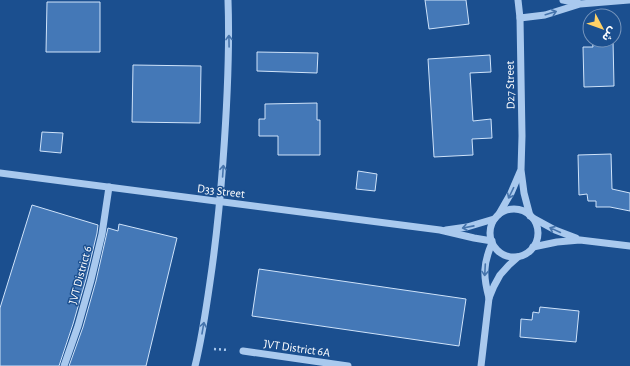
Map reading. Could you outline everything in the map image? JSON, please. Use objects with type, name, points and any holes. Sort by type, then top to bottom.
[{"type":"street","points":[[195,366],[200,348],[214,260],[220,202],[228,102],[228,0]]},
{"type":"street","name":"D27 Street","points":[[518,0],[520,18],[522,136],[521,170],[523,187],[531,216]]},
{"type":"street","points":[[563,0],[580,4]]},
{"type":"street","points":[[520,18],[545,14],[580,4],[629,0]]},
{"type":"street","name":"D27 Street","points":[[496,217],[511,193],[521,170]]},
{"type":"street","name":"D33 Street","points":[[0,173],[440,230],[492,242]]},
{"type":"street","name":"JVT District 6","points":[[64,366],[78,326],[91,280],[102,234],[109,187]]},
{"type":"street","points":[[531,216],[535,222],[538,234],[533,247],[529,251],[512,257],[495,248],[490,234],[491,226],[496,217],[509,210],[515,209],[526,212],[555,230],[580,240]]},
{"type":"street","name":"D33 Street","points":[[440,230],[467,227],[496,217]]},
{"type":"street","points":[[533,247],[557,242],[580,240],[630,246]]},
{"type":"street","points":[[489,298],[485,284],[484,270],[492,242]]},
{"type":"street","points":[[481,366],[489,298],[500,275],[518,256]]},
{"type":"street","name":"JVT District 6A","points":[[243,351],[348,366]]},
{"type":"path","points":[[200,348],[243,351]]},
{"type":"building","points":[[425,0],[466,0],[469,24],[429,29]]},
{"type":"building","points":[[47,2],[100,2],[100,52],[46,52]]},
{"type":"building","points":[[583,48],[613,48],[614,86],[584,87]]},
{"type":"building","points":[[257,52],[318,53],[317,73],[257,71]]},
{"type":"building","points":[[490,55],[491,72],[470,73],[473,121],[491,119],[492,138],[472,139],[473,155],[434,157],[428,59]]},
{"type":"building","points":[[133,65],[201,66],[200,123],[132,122]]},
{"type":"building","points":[[317,103],[317,120],[320,120],[320,155],[278,155],[278,136],[259,136],[259,119],[265,119],[265,104]]},
{"type":"building","points":[[42,132],[63,133],[61,153],[40,151]]},
{"type":"building","points":[[611,154],[612,189],[630,193],[630,211],[610,207],[596,207],[596,201],[588,201],[587,194],[579,195],[578,155]]},
{"type":"building","points":[[358,171],[377,174],[375,191],[356,189]]},
{"type":"building","points":[[32,205],[98,225],[97,233],[86,279],[59,366],[0,366],[0,308]]},
{"type":"building","points":[[119,224],[177,238],[146,366],[69,366],[83,327],[96,281],[108,228],[118,231]]},
{"type":"building","points":[[259,269],[466,299],[459,346],[252,316]]},
{"type":"building","points":[[540,307],[579,311],[576,342],[520,337],[521,319],[532,320],[533,312],[539,313]]}]
